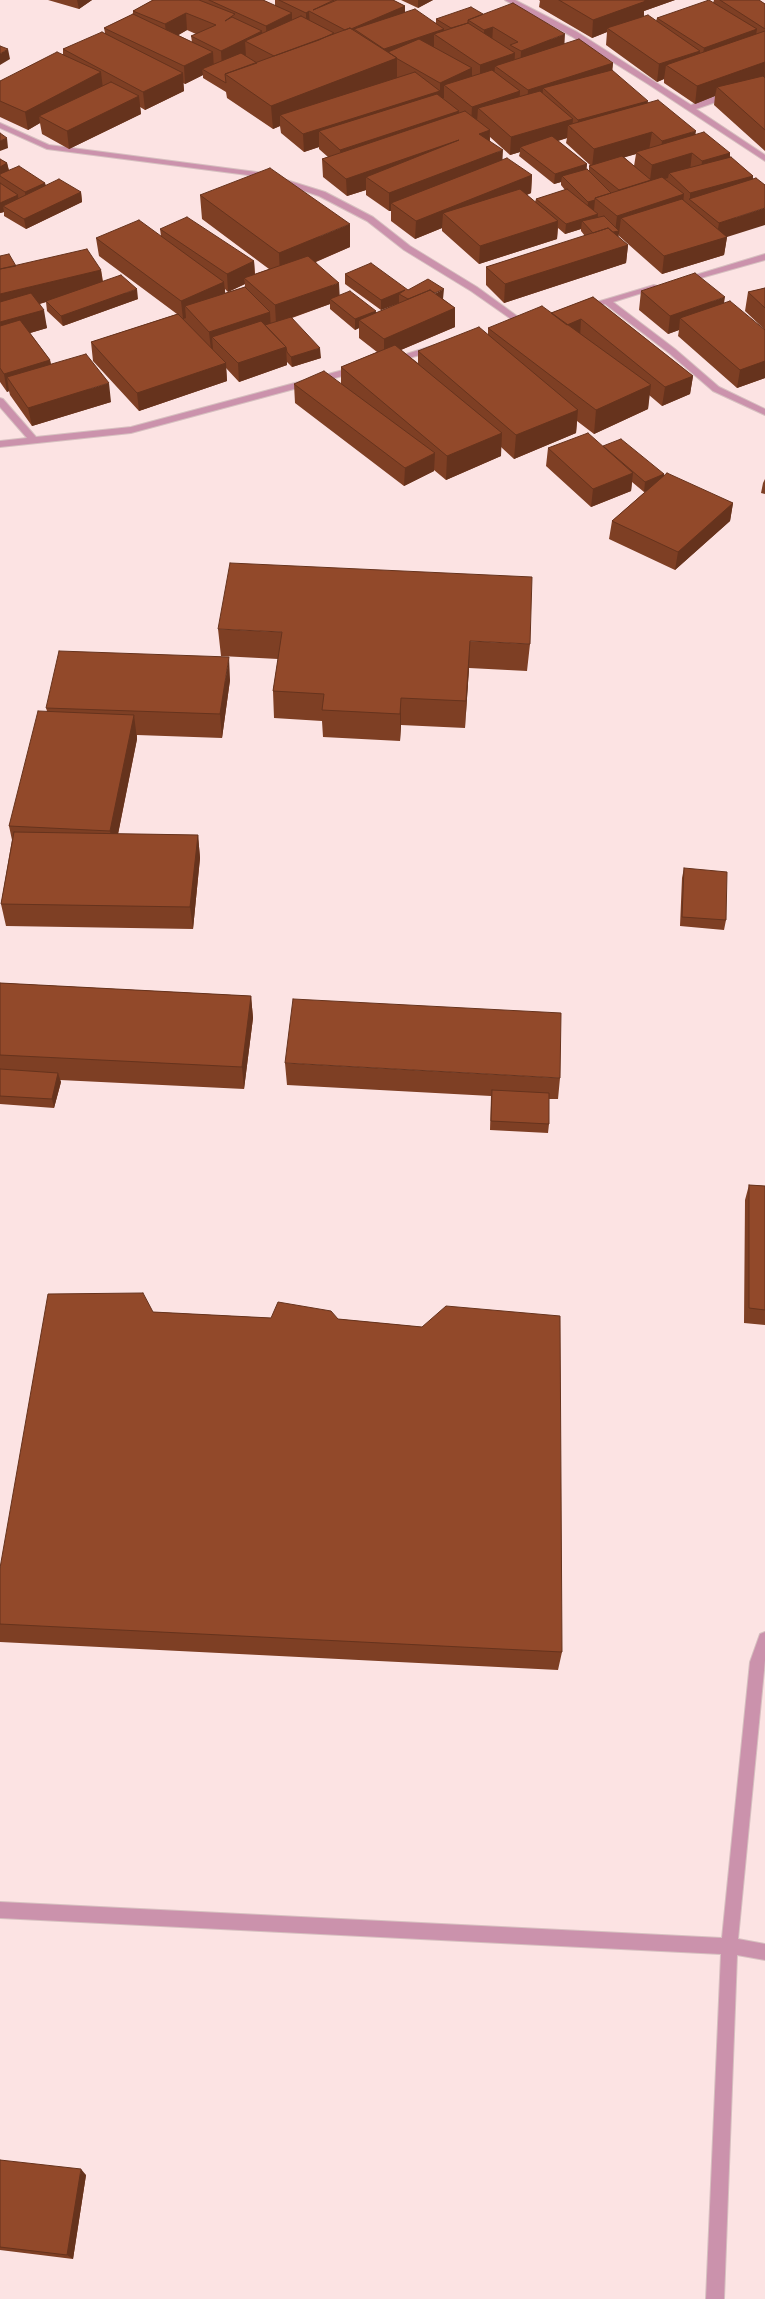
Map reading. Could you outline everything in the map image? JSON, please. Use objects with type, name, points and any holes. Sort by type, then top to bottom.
[{"type":"street","points":[[508,0],[590,44],[765,159]]},
{"type":"street","points":[[590,44],[599,41]]},
{"type":"street","points":[[690,108],[737,92]]},
{"type":"street","points":[[0,125],[46,147],[264,175],[322,194],[370,219],[407,248],[528,322],[514,326]]},
{"type":"street","points":[[570,311],[765,257]]},
{"type":"street","points":[[607,301],[672,351],[716,389],[765,412]]},
{"type":"street","points":[[380,363],[447,344]]},
{"type":"street","points":[[0,444],[131,430],[370,365]]},
{"type":"street","points":[[0,401],[33,440]]},
{"type":"street","points":[[715,2299],[729,1946],[757,1662],[765,1639]]},
{"type":"street","points":[[0,1910],[729,1946],[765,1952]]},
{"type":"building","points":[[153,0],[199,0],[235,14],[225,21],[232,17],[262,31],[221,51],[191,36],[216,25],[186,13],[165,24],[133,11]]},
{"type":"building","points":[[209,0],[263,0],[292,13],[266,26]]},
{"type":"building","points":[[279,0],[334,0],[313,10],[337,0],[393,0],[405,6],[345,30],[309,11],[306,13]]},
{"type":"building","points":[[559,0],[644,0],[646,1],[593,20]]},
{"type":"building","points":[[709,0],[757,29],[704,48],[657,18]]},
{"type":"building","points":[[720,0],[759,0],[765,4],[765,29]]},
{"type":"building","points":[[513,3],[565,34],[521,51],[510,45],[518,42],[493,27],[484,30],[468,20]]},
{"type":"building","points":[[471,7],[483,14],[468,20],[468,23],[451,28],[436,19]]},
{"type":"building","points":[[415,9],[444,29],[384,49],[354,29]]},
{"type":"building","points":[[133,14],[213,52],[184,66],[104,28]]},
{"type":"building","points":[[648,15],[700,51],[659,64],[607,28]]},
{"type":"building","points":[[301,16],[334,33],[274,56],[245,41]]},
{"type":"building","points":[[468,23],[515,53],[480,65],[434,34]]},
{"type":"building","points":[[350,28],[397,58],[271,106],[225,74]]},
{"type":"building","points":[[765,31],[765,62],[697,86],[666,65]]},
{"type":"building","points":[[102,32],[183,73],[143,92],[63,49]]},
{"type":"building","points":[[419,39],[472,68],[440,83],[388,52]]},
{"type":"building","points":[[579,39],[613,63],[528,90],[495,66]]},
{"type":"building","points":[[0,46],[8,49],[0,54]]},
{"type":"building","points":[[57,52],[101,72],[25,112],[0,101],[0,81]]},
{"type":"building","points":[[241,53],[257,63],[225,74],[226,83],[202,69]]},
{"type":"building","points":[[492,70],[520,91],[472,107],[444,85]]},
{"type":"building","points":[[612,70],[648,101],[578,120],[543,88]]},
{"type":"building","points":[[415,72],[440,91],[303,134],[280,115]]},
{"type":"building","points":[[763,76],[765,78],[765,130],[717,87]]},
{"type":"building","points":[[111,82],[139,96],[67,131],[39,116]]},
{"type":"building","points":[[540,91],[573,119],[511,137],[478,108]]},
{"type":"building","points":[[437,94],[459,111],[340,150],[319,131]]},
{"type":"building","points":[[658,100],[696,131],[662,141],[652,132],[594,149],[568,125]]},
{"type":"building","points":[[465,111],[490,130],[479,134],[503,150],[389,193],[366,177],[459,140],[346,179],[322,159]]},
{"type":"building","points":[[704,132],[730,153],[702,161],[692,153],[652,165],[636,152]]},
{"type":"building","points":[[0,133],[7,138],[0,141]]},
{"type":"building","points":[[552,136],[587,164],[555,174],[520,147]]},
{"type":"building","points":[[622,156],[651,180],[619,190],[589,166]]},
{"type":"building","points":[[731,157],[753,176],[690,193],[669,173]]},
{"type":"building","points":[[507,158],[532,175],[416,221],[391,203]]},
{"type":"building","points":[[0,159],[7,163],[0,167]]},
{"type":"building","points":[[19,166],[45,183],[25,192],[0,176],[0,174]]},
{"type":"building","points":[[270,168],[350,224],[279,253],[200,195]]},
{"type":"building","points":[[587,169],[611,193],[588,202],[562,176]]},
{"type":"building","points":[[662,177],[684,194],[617,216],[595,198]]},
{"type":"building","points":[[756,178],[765,185],[765,208],[719,223],[689,199]]},
{"type":"building","points":[[59,179],[81,192],[24,219],[3,206]]},
{"type":"building","points":[[0,183],[18,195],[0,203]]},
{"type":"building","points":[[520,189],[558,221],[480,246],[443,213]]},
{"type":"building","points":[[567,189],[598,214],[566,224],[536,199]]},
{"type":"building","points":[[682,199],[727,237],[664,256],[621,218]]},
{"type":"building","points":[[604,216],[619,231],[613,232],[608,228],[593,233],[582,221]]},
{"type":"building","points":[[187,217],[254,261],[227,274],[160,229]]},
{"type":"building","points":[[139,220],[224,282],[181,301],[96,238]]},
{"type":"building","points":[[608,228],[628,245],[505,284],[486,267]]},
{"type":"building","points":[[87,249],[101,270],[0,294],[0,269]]},
{"type":"building","points":[[9,254],[16,266],[0,269],[0,256]]},
{"type":"building","points":[[308,256],[339,283],[275,305],[244,278]]},
{"type":"building","points":[[371,263],[408,290],[428,279],[444,289],[435,293],[430,290],[408,299],[399,294],[405,290],[381,300],[345,274]]},
{"type":"building","points":[[695,273],[725,297],[670,316],[641,291]]},
{"type":"building","points":[[121,275],[137,289],[61,316],[46,301]]},
{"type":"building","points":[[245,287],[270,312],[209,332],[185,306]]},
{"type":"building","points":[[765,288],[765,308],[748,292]]},
{"type":"building","points":[[430,290],[455,308],[384,339],[359,320]]},
{"type":"building","points":[[350,291],[376,311],[355,319],[330,299]]},
{"type":"building","points":[[31,293],[44,310],[0,322],[0,302]]},
{"type":"building","points":[[593,297],[693,376],[665,387],[581,319],[567,325],[551,313]]},
{"type":"building","points":[[730,301],[765,330],[765,361],[740,370],[680,318]]},
{"type":"building","points":[[542,306],[651,385],[596,410],[488,328]]},
{"type":"building","points":[[178,314],[226,363],[137,393],[91,342]]},
{"type":"building","points":[[291,317],[320,348],[291,357],[286,347],[265,325]]},
{"type":"building","points":[[20,320],[50,360],[4,374],[0,368],[0,326]]},
{"type":"building","points":[[261,321],[286,347],[238,363],[212,337]]},
{"type":"building","points":[[479,327],[578,410],[516,435],[418,351]]},
{"type":"building","points":[[395,345],[502,433],[447,456],[341,367]]},
{"type":"building","points":[[86,354],[109,383],[28,408],[7,377]]},
{"type":"building","points":[[324,371],[435,453],[405,468],[294,384]]},
{"type":"building","points":[[588,433],[633,473],[593,489],[548,448]]},
{"type":"building","points":[[621,439],[664,474],[645,482],[603,446]]},
{"type":"building","points":[[667,473],[733,503],[678,552],[612,521]]},
{"type":"building","points":[[230,563],[532,577],[530,644],[470,641],[466,701],[401,698],[400,714],[322,710],[324,694],[273,691],[282,632],[218,629]]},
{"type":"building","points":[[59,651],[229,657],[220,714],[46,708]]},
{"type":"building","points":[[38,711],[134,715],[110,831],[9,826]]},
{"type":"building","points":[[14,832],[198,835],[190,907],[1,904]]},
{"type":"building","points":[[684,868],[727,872],[726,920],[682,917]]},
{"type":"building","points":[[0,983],[251,996],[242,1067],[0,1055]]},
{"type":"building","points":[[293,999],[561,1013],[560,1078],[285,1063]]},
{"type":"building","points":[[0,1069],[58,1073],[52,1099],[0,1096]]},
{"type":"building","points":[[492,1090],[549,1093],[549,1124],[491,1121]]},
{"type":"building","points":[[749,1185],[765,1186],[765,1310],[749,1308]]},
{"type":"building","points":[[143,1293],[153,1312],[271,1318],[278,1302],[331,1311],[338,1319],[422,1327],[446,1306],[560,1316],[562,1652],[0,1624],[0,1568],[48,1294]]},
{"type":"building","points":[[0,2160],[81,2169],[67,2255],[0,2247]]}]
